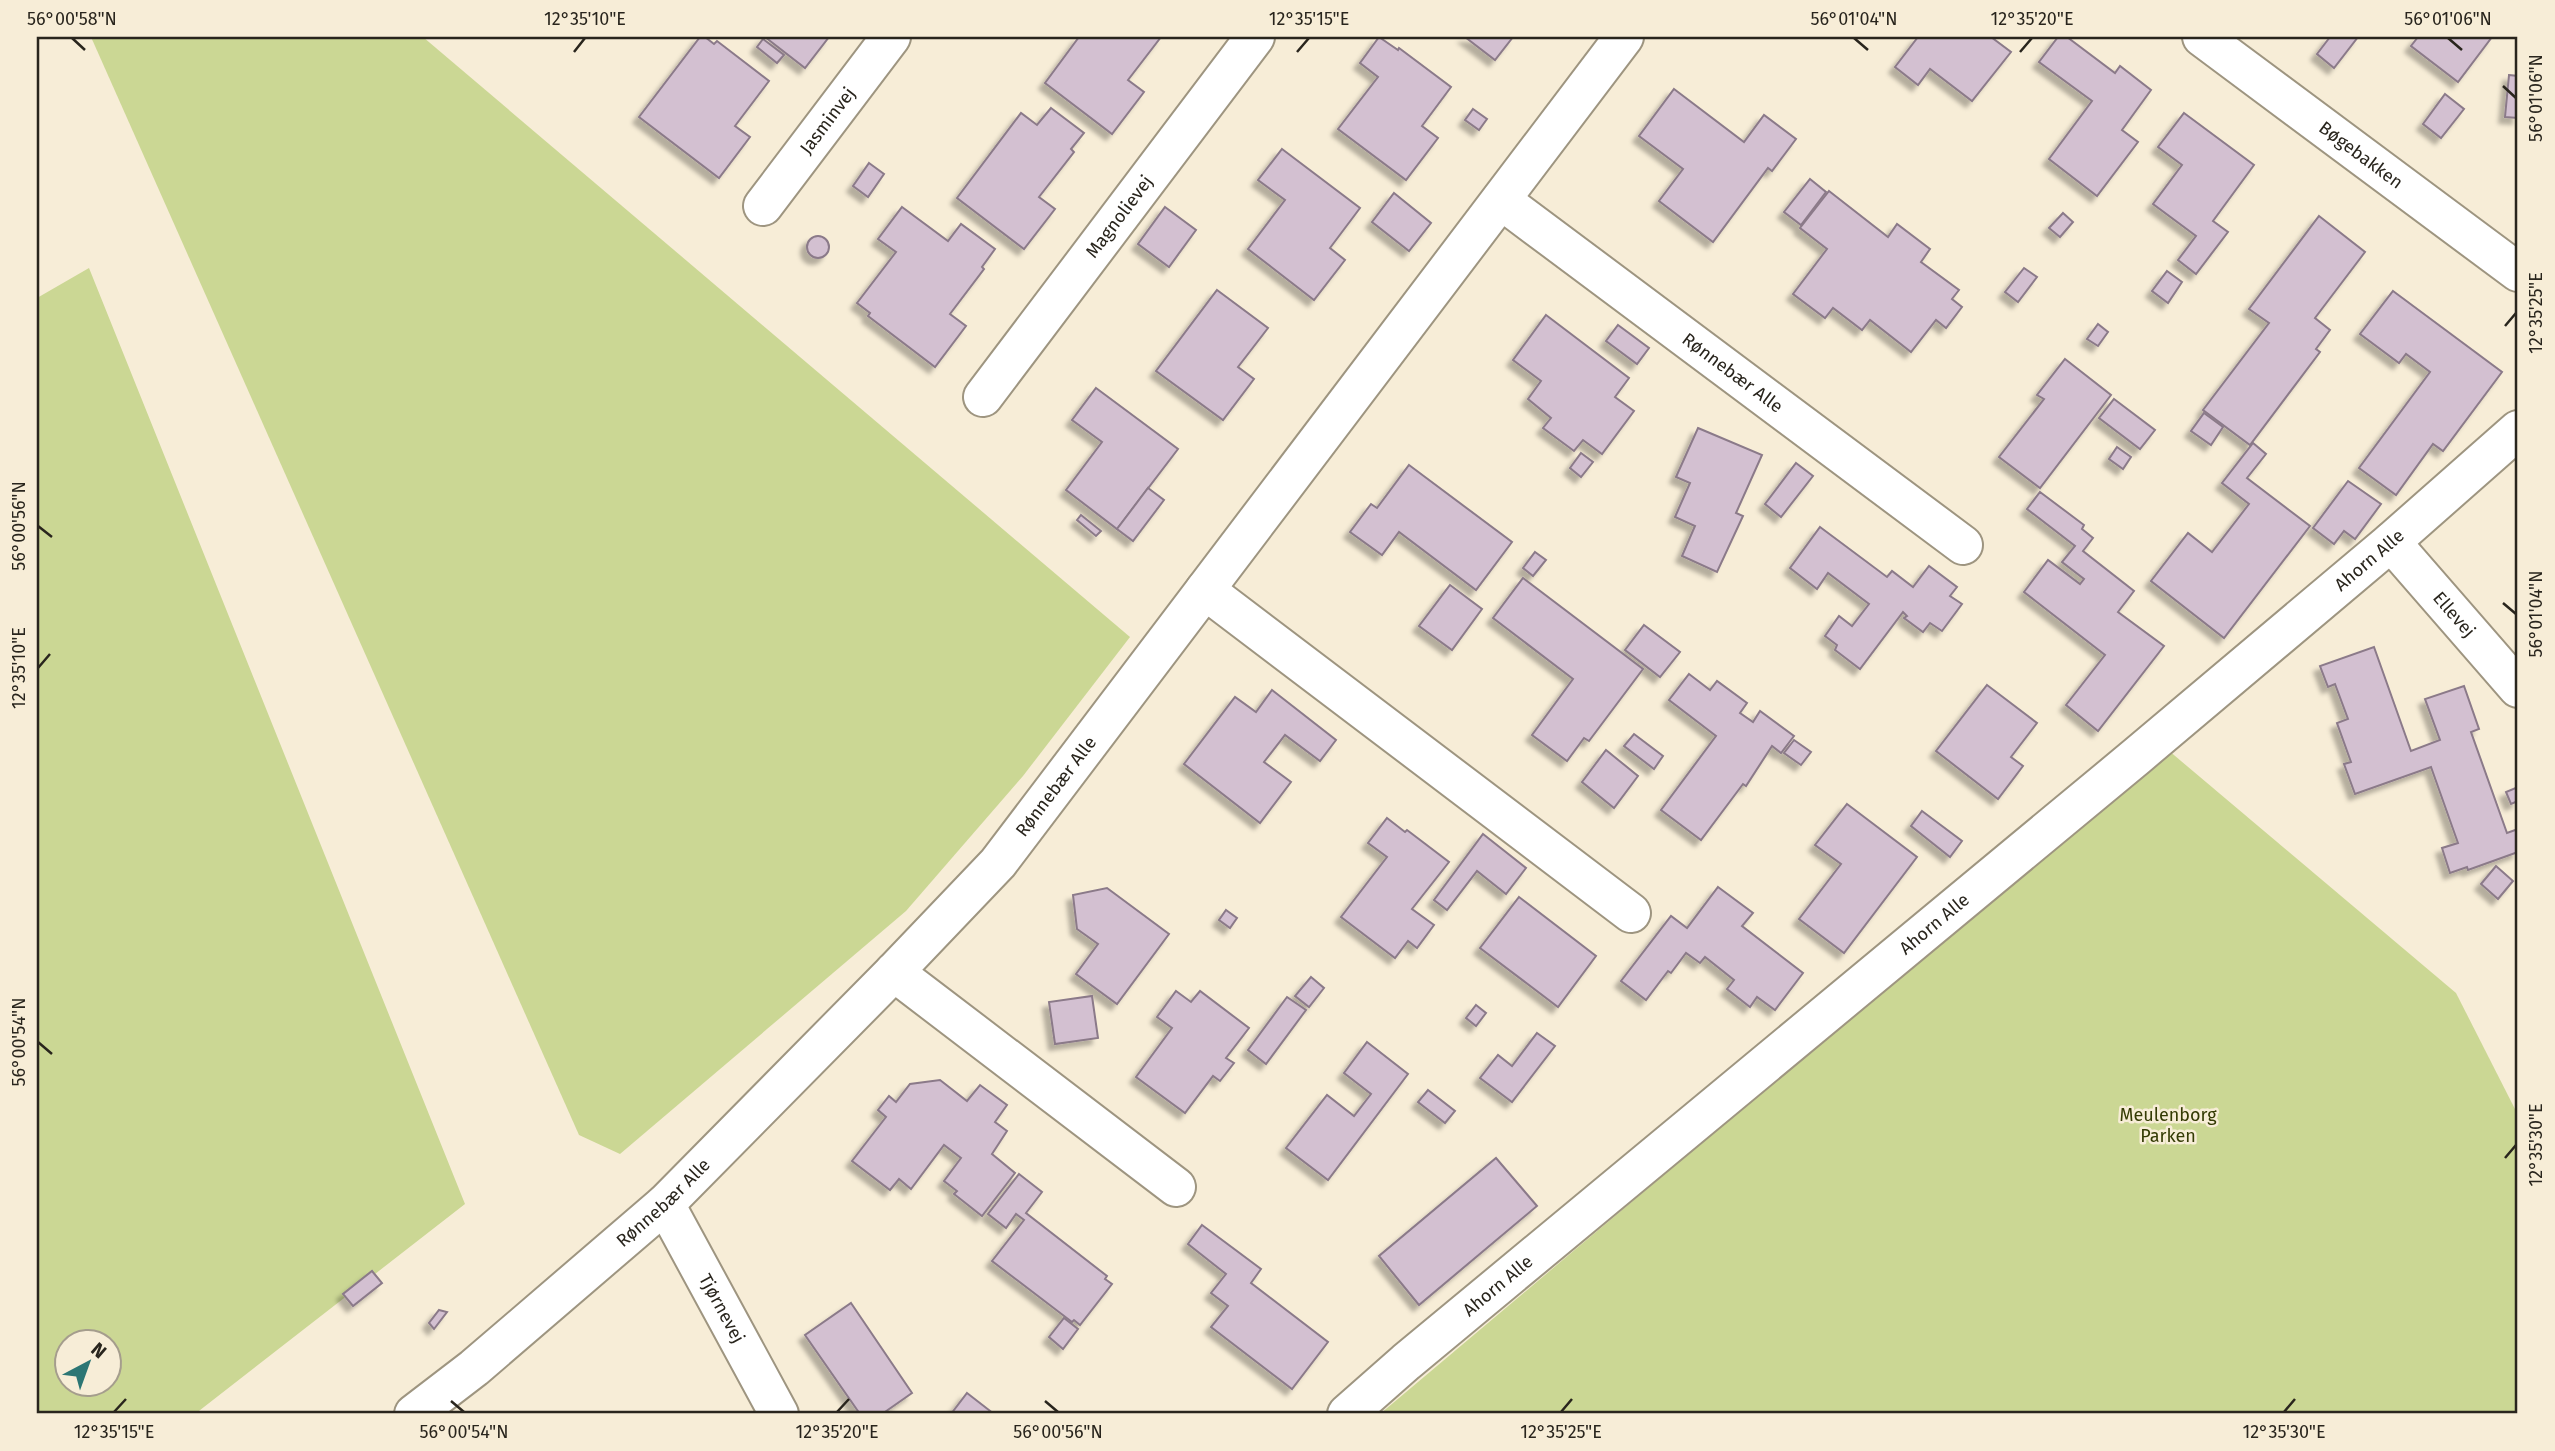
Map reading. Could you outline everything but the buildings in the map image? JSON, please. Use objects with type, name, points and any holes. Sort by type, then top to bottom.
[{"type":"street","name":"Jasminvej","points":[[763,206],[891,37]]},
{"type":"street","name":"Magnolievej","points":[[983,397],[1255,37]]},
{"type":"street","name":"Rønnebær Alle","points":[[414,1414],[474,1368],[665,1204],[998,863],[1624,37]]},
{"type":"street","name":"Bøgebakken","points":[[2202,37],[2518,272]]},
{"type":"street","name":"Rønnebær Alle","points":[[1501,200],[1963,545]]},
{"type":"street","name":"Ahorn Alle","points":[[1347,1414],[1406,1362],[2127,765],[2391,542],[2518,430]]},
{"type":"street","name":"Ellevej","points":[[2391,542],[2518,688]]},
{"type":"street","points":[[1205,590],[1631,913]]},
{"type":"street","points":[[894,972],[1176,1187]]},
{"type":"street","name":"Tjørnevej","points":[[665,1204],[779,1414]]},
{"type":"green space","points":[[91,37],[423,37],[1130,637],[1023,776],[906,911],[620,1154],[579,1135]]},
{"type":"green space","points":[[89,268],[465,1204],[195,1414],[37,1414],[37,298]]},
{"type":"green space","name":"Meulenborg Parken","points":[[2168,750],[2456,993],[2518,1115],[2518,1414],[1380,1414]]}]
